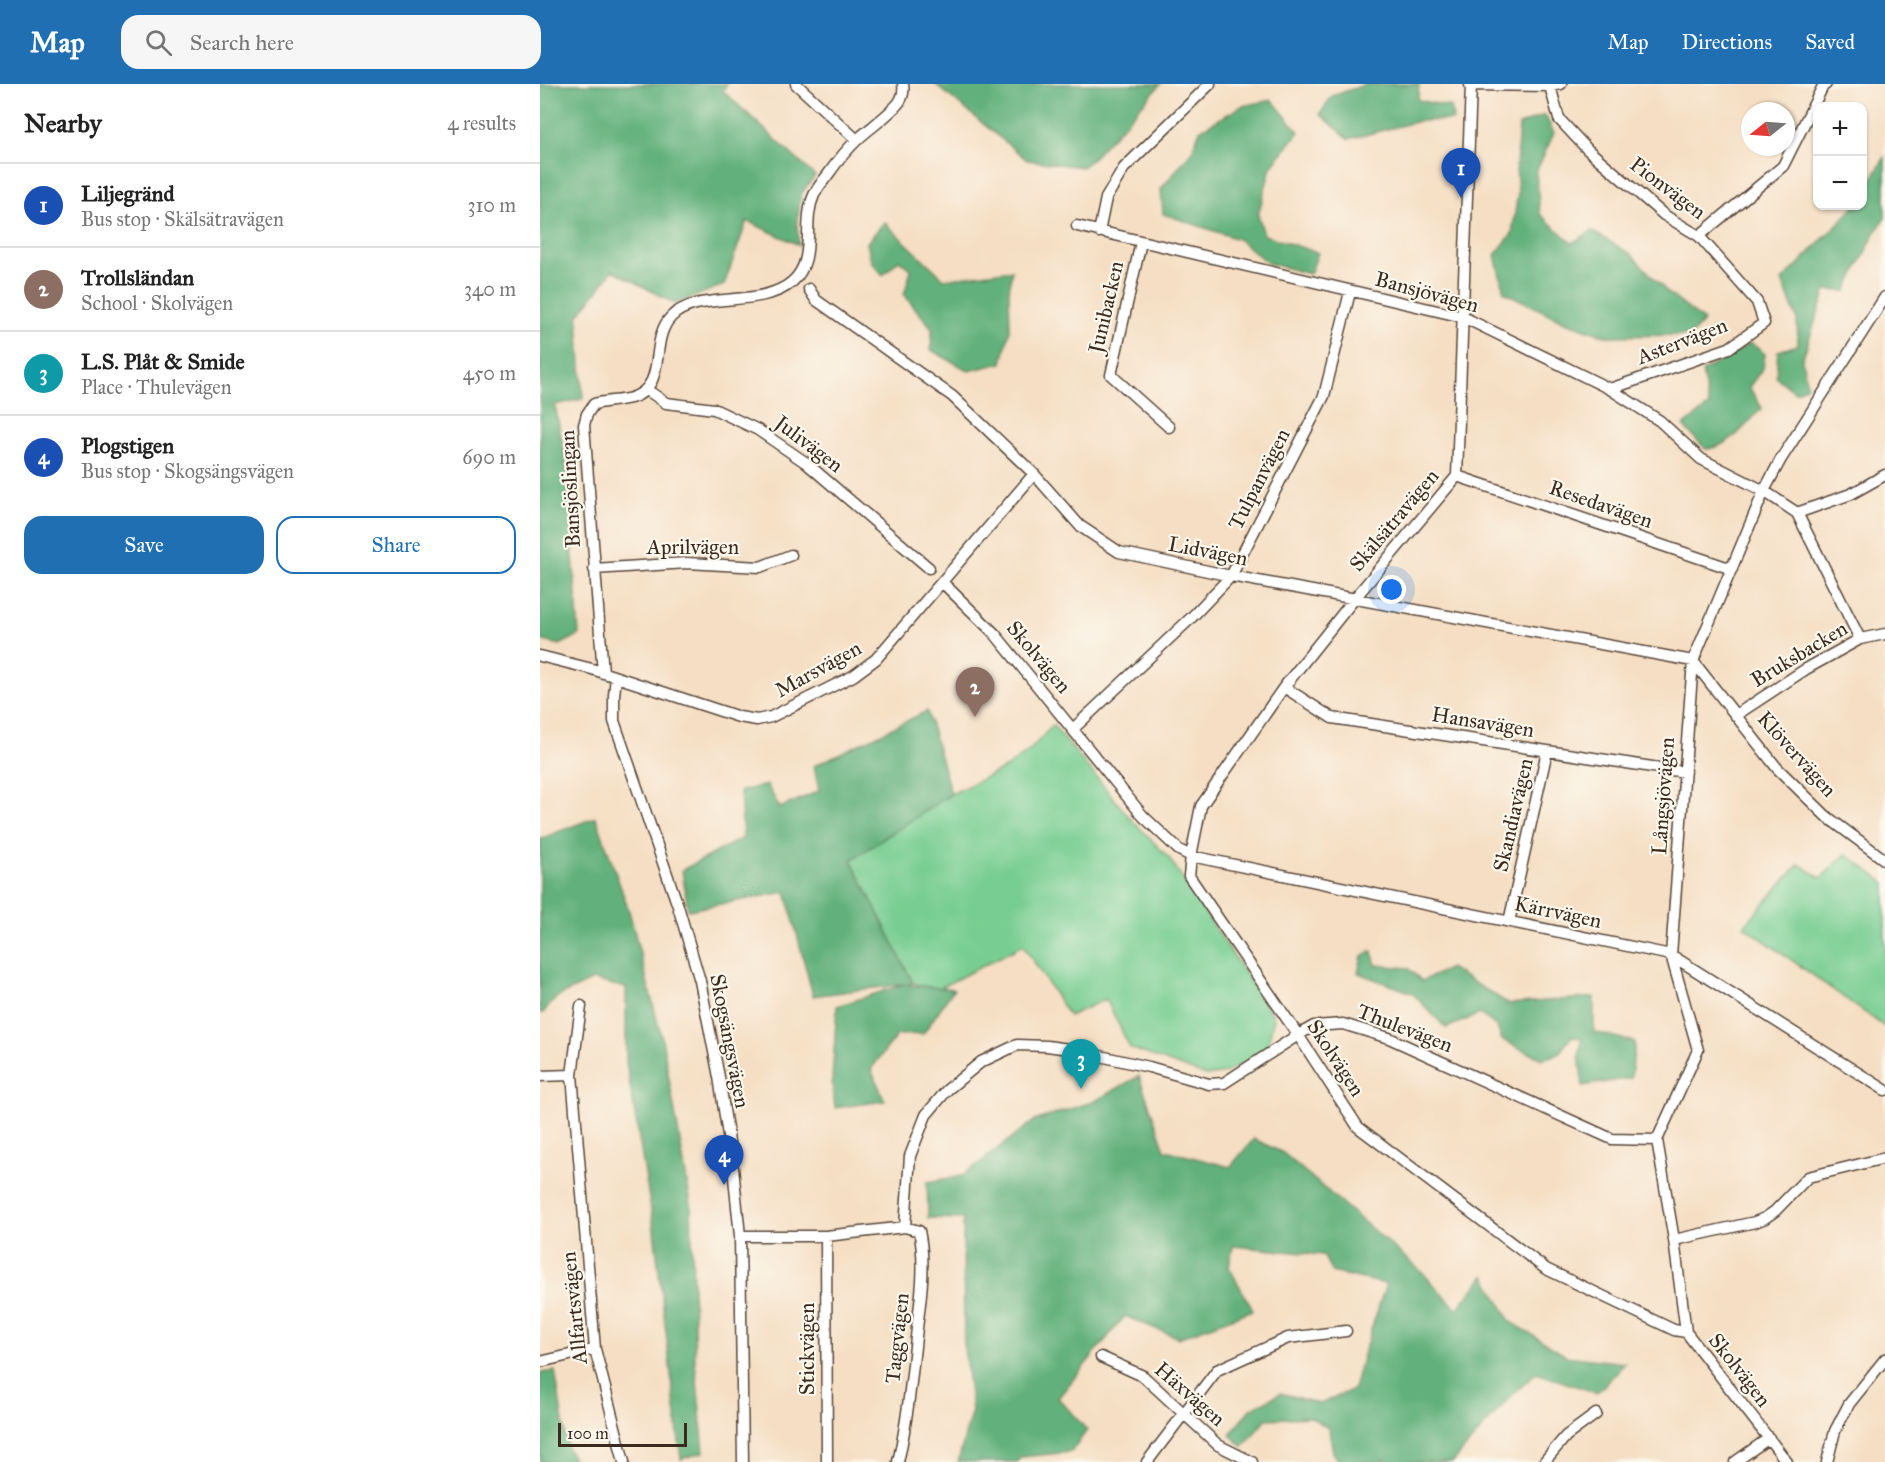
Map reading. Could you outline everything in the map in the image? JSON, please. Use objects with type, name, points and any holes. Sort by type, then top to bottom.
[{"type":"street","points":[[796,84],[857,140]]},
{"type":"street","points":[[647,390],[654,375],[660,337],[671,317],[687,307],[709,302],[752,298],[782,288],[793,281],[806,259],[810,211],[814,196],[827,176],[857,140],[900,102],[904,90],[903,84]]},
{"type":"street","points":[[1099,232],[1106,198],[1124,168],[1210,84]]},
{"type":"street","points":[[1471,85],[1555,85]]},
{"type":"street","name":"Skälsätravägen","points":[[1191,856],[1201,806],[1284,687],[1457,476],[1471,85]]},
{"type":"street","name":"Pionvägen","points":[[1555,85],[1559,119],[1588,150],[1664,215],[1699,236],[1757,302],[1764,323]]},
{"type":"street","points":[[1699,236],[1783,166],[1823,85]]},
{"type":"street","name":"Bansjövägen","points":[[1077,226],[1463,317],[1610,389],[1660,421],[1701,459],[1764,491],[1797,513]]},
{"type":"street","name":"Junibacken","points":[[1141,242],[1110,375],[1168,427]]},
{"type":"street","name":"Lidvägen","points":[[809,289],[816,300],[952,396],[1034,474],[1080,526],[1119,552],[1231,576],[1693,661]]},
{"type":"street","name":"Tulpanvägen","points":[[1073,729],[1191,618],[1231,576],[1324,396],[1350,292]]},
{"type":"street","name":"Långsjövägen","points":[[1657,1140],[1698,1050],[1671,955],[1693,661],[1764,491],[1781,459],[1885,297]]},
{"type":"street","name":"Astervägen","points":[[1610,389],[1729,348],[1764,323]]},
{"type":"street","name":"Julivägen","points":[[647,390],[666,404],[714,410],[758,430],[805,462],[929,568]]},
{"type":"street","name":"Bansjöslingan","points":[[603,673],[584,425],[587,414],[594,404],[632,398],[647,390]]},
{"type":"street","name":"Marsvägen","points":[[540,656],[603,673],[739,717],[757,720],[771,717],[853,676],[876,659],[1034,474]]},
{"type":"street","points":[[1860,639],[1797,513],[1851,494],[1885,475]]},
{"type":"street","name":"Resedavägen","points":[[1457,476],[1732,569]]},
{"type":"street","name":"Aprilvägen","points":[[594,569],[687,563],[760,567],[790,555]]},
{"type":"street","name":"Skolvägen","points":[[943,583],[995,634],[1143,816],[1179,850],[1191,856],[1189,876],[1358,1127],[1546,1269],[1674,1330],[1686,1332],[1787,1462]]},
{"type":"street","name":"Bruksbacken","points":[[1736,715],[1806,669],[1860,639],[1885,634]]},
{"type":"street","name":"Klövervägen","points":[[1693,661],[1777,768],[1826,816],[1885,860]]},
{"type":"street","name":"Skogsängsvägen","points":[[616,677],[614,721],[678,906],[700,981],[734,1168],[740,1236],[743,1462]]},
{"type":"street","name":"Hansavägen","points":[[1284,687],[1332,718],[1685,772]]},
{"type":"street","name":"Skandiavägen","points":[[1509,922],[1547,752]]},
{"type":"street","name":"Kärrvägen","points":[[1191,856],[1671,955],[1885,1090]]},
{"type":"street","name":"Allfartsvägen","points":[[581,1006],[572,1075],[595,1349],[624,1462]]},
{"type":"street","name":"Thulevägen","points":[[905,1227],[910,1156],[926,1115],[961,1077],[981,1062],[1017,1045],[1047,1046],[1149,1067],[1209,1084],[1224,1083],[1314,1026],[1343,1024],[1389,1038],[1612,1139],[1657,1140]]},
{"type":"street","points":[[540,1076],[572,1075]]},
{"type":"street","points":[[1657,1140],[1674,1240],[1686,1332]]},
{"type":"street","points":[[1674,1240],[1755,1222],[1775,1210],[1808,1177],[1885,1158]]},
{"type":"street","points":[[740,1236],[826,1236],[905,1227]]},
{"type":"street","name":"Taggvägen","points":[[898,1462],[908,1417],[922,1288],[922,1253],[918,1231],[905,1227]]},
{"type":"street","name":"Stickvägen","points":[[826,1236],[827,1462]]},
{"type":"street","points":[[1147,1462],[1217,1370],[1288,1338],[1346,1330]]},
{"type":"street","points":[[540,1362],[595,1349]]},
{"type":"street","name":"Häxvägen","points":[[1101,1357],[1143,1376],[1218,1445],[1252,1462]]},
{"type":"street","points":[[1827,1462],[1835,1431],[1849,1404],[1885,1359]]},
{"type":"street","points":[[1544,1462],[1566,1436],[1596,1414]]},
{"type":"street","points":[[1735,1462],[1768,1438]]},
{"type":"green space","points":[[540,84],[727,84],[723,91],[815,176],[801,194],[797,224],[799,245],[747,221],[724,285],[675,304],[613,270],[578,316],[583,399],[555,405],[566,462],[579,635],[560,645],[540,640]]},
{"type":"green space","points":[[935,84],[1161,84],[1082,167],[1027,160]]},
{"type":"green space","points":[[1366,84],[1419,84],[1418,100],[1451,107],[1453,120],[1419,121],[1349,139],[1320,114],[1332,96]]},
{"type":"green space","points":[[1272,100],[1299,132],[1271,167],[1258,215],[1264,235],[1318,253],[1310,274],[1268,263],[1238,239],[1163,214],[1161,189],[1192,151],[1200,130],[1242,106]]},
{"type":"green space","points":[[1545,115],[1554,133],[1536,172],[1540,214],[1572,243],[1592,231],[1631,254],[1668,293],[1704,321],[1691,335],[1606,336],[1565,322],[1504,292],[1495,255],[1512,234],[1518,192],[1516,166],[1519,125]]},
{"type":"green space","points":[[1885,157],[1885,218],[1846,291],[1826,290],[1802,360],[1807,386],[1795,392],[1776,377],[1778,351],[1798,345],[1797,319],[1782,281],[1851,210],[1867,210],[1867,186]]},
{"type":"green space","points":[[884,222],[944,279],[1012,270],[1009,290],[1010,329],[1002,363],[969,371],[931,350],[932,328],[904,295],[911,270],[899,260],[883,275],[871,261],[867,243]]},
{"type":"green space","points":[[1751,343],[1765,354],[1763,368],[1749,387],[1762,408],[1730,440],[1706,449],[1683,426],[1709,406],[1702,372]]},
{"type":"green space","points":[[927,711],[951,794],[851,860],[913,983],[907,985],[954,989],[923,1034],[897,1035],[871,1069],[885,1101],[835,1108],[832,1080],[837,1006],[905,984],[813,996],[786,892],[688,910],[682,870],[743,838],[740,791],[767,785],[780,808],[819,791],[814,766]]},
{"type":"green space","points":[[1053,725],[1130,818],[1169,858],[1274,1017],[1267,1051],[1225,1073],[1206,1076],[1130,1048],[1106,999],[1069,1016],[1023,945],[936,990],[913,983],[851,860],[951,794],[1007,767],[1030,750]]},
{"type":"green space","points":[[596,817],[629,911],[662,1039],[691,1204],[695,1361],[704,1452],[681,1459],[653,1222],[626,1062],[626,988],[593,980],[557,997],[543,1013],[540,1013],[540,839]]},
{"type":"green space","points":[[1846,854],[1885,883],[1885,1027],[1744,926],[1799,864],[1821,878]]},
{"type":"green space","points":[[1372,951],[1376,965],[1408,968],[1422,981],[1450,968],[1509,1004],[1594,997],[1594,1032],[1635,1042],[1631,1078],[1583,1086],[1579,1056],[1582,1039],[1572,1036],[1558,1054],[1542,1059],[1502,1040],[1497,1027],[1480,1014],[1446,1028],[1412,993],[1358,973],[1362,956]]},
{"type":"green space","points":[[1139,1076],[1165,1150],[1230,1167],[1254,1139],[1283,1153],[1421,1271],[1457,1309],[1485,1275],[1510,1321],[1566,1356],[1625,1363],[1597,1393],[1536,1373],[1509,1398],[1453,1462],[1389,1462],[1383,1459],[1380,1462],[1340,1462],[1333,1453],[1329,1429],[1311,1417],[1266,1419],[1243,1447],[1230,1435],[1250,1409],[1281,1393],[1320,1404],[1354,1389],[1386,1284],[1332,1272],[1323,1255],[1233,1246],[1229,1267],[1253,1310],[1178,1338],[1125,1316],[1058,1398],[1087,1430],[1071,1452],[1021,1457],[1017,1462],[958,1462],[972,1410],[964,1348],[963,1219],[928,1218],[927,1182],[962,1176],[1034,1121],[1095,1101]]},
{"type":"green space","points":[[555,1371],[567,1447],[575,1462],[540,1462],[540,1373]]},
{"type":"place","name":"Liljegränd","points":[[1461,198]]},
{"type":"place","name":"Trollsländan","points":[[975,717]]},
{"type":"place","name":"L.S. Plåt & Smide","points":[[1081,1089]]},
{"type":"place","name":"Plogstigen","points":[[724,1185]]}]
